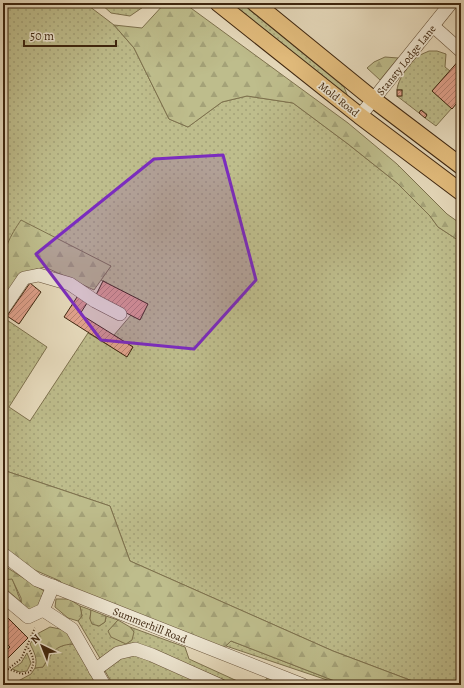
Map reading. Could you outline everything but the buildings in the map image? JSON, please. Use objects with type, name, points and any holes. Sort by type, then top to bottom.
[{"type":"main road","name":"Mold Road","points":[[218,3],[360,116],[461,192]]},
{"type":"main road","name":"Mold Road","points":[[255,3],[374,100],[460,162]]},
{"type":"street","name":"Stansty Lodge Lane","points":[[360,116],[451,3]]},
{"type":"street","points":[[433,26],[461,51]]},
{"type":"street","points":[[444,179],[460,162]]},
{"type":"street","points":[[3,309],[24,278],[39,275],[70,284],[95,301],[120,314]]},
{"type":"street","name":"Summerhill Road","points":[[3,554],[37,580],[304,685]]},
{"type":"street","points":[[3,596],[28,616],[43,610],[53,586]]},
{"type":"street","points":[[43,610],[72,629],[104,685]]},
{"type":"street","points":[[95,670],[118,653],[135,649],[152,655],[218,685]]},
{"type":"path","points":[[3,684],[8,669],[21,659],[35,628],[28,616]]},
{"type":"path","points":[[8,669],[22,674],[30,672],[34,665],[32,654],[27,646]]},
{"type":"highlighted area","points":[[223,155],[256,280],[194,349],[101,340],[36,254],[154,159]]},
{"type":"green space","points":[[3,3],[85,3],[114,25],[134,48],[169,119],[188,127],[222,102],[247,96],[293,103],[397,183],[430,216],[438,227],[461,242],[461,685],[423,685],[333,651],[130,561],[110,506],[3,470],[4,318],[47,347],[9,407],[30,421],[88,333],[126,356],[133,347],[114,335],[131,315],[104,281],[100,280],[111,266],[4,246],[3,248]]},
{"type":"green space","points":[[100,3],[149,3],[130,16],[111,13]]},
{"type":"green space","points":[[165,3],[184,3],[348,123],[397,164],[447,214],[461,224],[461,242],[438,227],[430,216],[397,183],[293,103],[247,96],[222,102],[188,127],[169,119],[134,48],[114,25],[142,28]]},
{"type":"green space","points":[[226,3],[241,3],[344,87],[350,102]]},
{"type":"green space","points":[[429,51],[437,51],[446,54],[445,67],[450,71],[432,91],[452,108],[436,126],[425,118],[427,114],[421,110],[419,113],[397,96],[401,96],[402,90],[397,90],[401,77],[408,67],[414,59]]},
{"type":"green space","points":[[385,57],[398,58],[380,80],[367,68],[374,62]]},
{"type":"green space","points":[[21,220],[111,266],[94,290],[45,267],[22,273],[3,302],[3,274],[6,271],[4,257],[5,250],[10,238]]},
{"type":"green space","points":[[3,470],[110,506],[130,561],[333,651],[423,685],[345,685],[231,641],[216,655],[82,603],[60,581],[23,565],[3,549]]},
{"type":"green space","points":[[3,565],[44,591],[38,607],[28,613],[22,608],[21,598],[12,579],[3,580]]},
{"type":"green space","points":[[12,578],[21,602],[7,590],[3,589],[3,580]]},
{"type":"green space","points":[[56,599],[69,599],[80,606],[82,616],[78,621],[68,618],[55,607]]},
{"type":"green space","points":[[80,606],[91,610],[90,619],[99,626],[105,622],[106,616],[118,620],[112,628],[134,632],[130,627],[185,647],[189,659],[246,685],[236,685],[154,650],[101,660],[78,621],[82,616]]},
{"type":"green space","points":[[91,610],[106,616],[105,622],[99,626],[92,624],[90,619]]},
{"type":"green space","points":[[118,620],[130,627],[134,632],[132,640],[126,644],[111,637],[108,631]]},
{"type":"green space","points":[[50,627],[65,630],[76,644],[69,644],[60,647],[52,653],[43,667],[35,668],[36,659],[30,644],[37,634]]},
{"type":"green space","points":[[231,641],[345,685],[226,646]]},
{"type":"green space","points":[[66,644],[76,644],[100,685],[11,685],[31,674],[35,668],[43,667],[55,649]]},
{"type":"green space","points":[[27,653],[31,663],[27,671],[20,672],[12,669],[21,663]]},
{"type":"green space","points":[[135,653],[210,685],[113,685],[105,671],[113,662]]},
{"type":"green space","points":[[267,678],[292,685],[262,685]]}]
